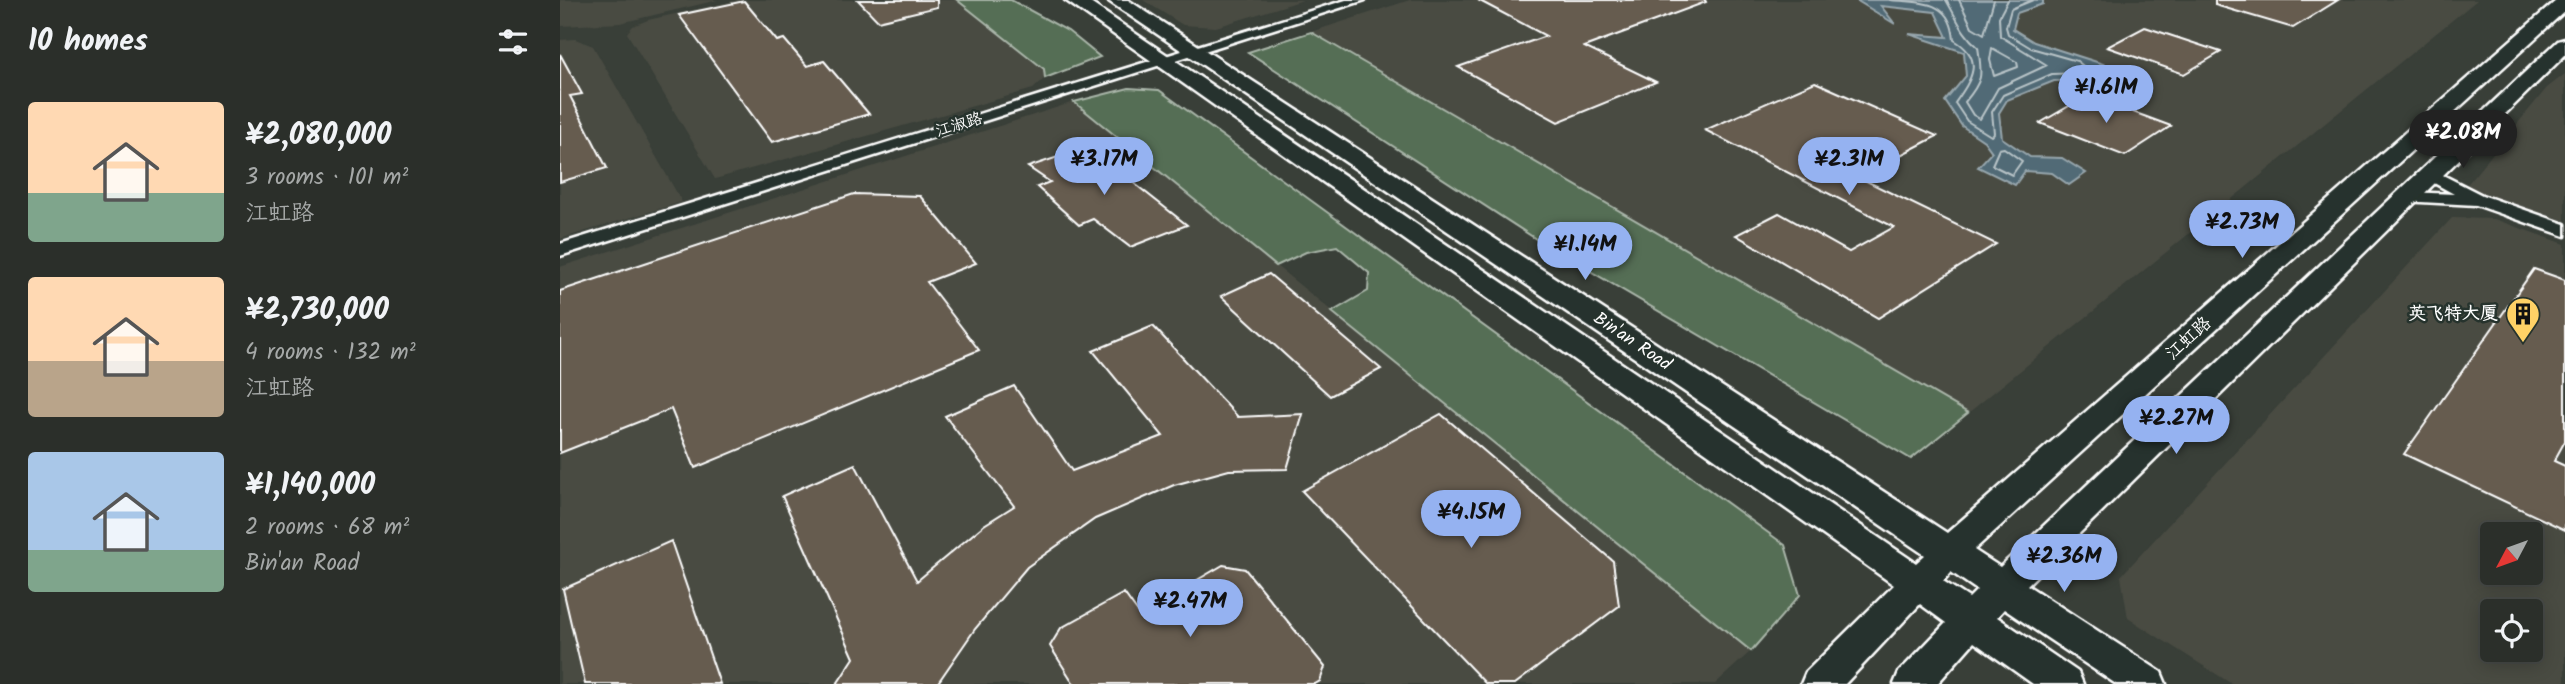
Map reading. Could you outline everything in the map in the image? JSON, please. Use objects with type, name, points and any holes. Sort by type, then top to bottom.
[{"type":"main road","name":"Bin'an Road","points":[[1074,0],[2064,684]]},
{"type":"main road","name":"Bin'an Road","points":[[1116,0],[2147,684]]},
{"type":"main road","name":"江虹路","points":[[1820,684],[1948,553],[2565,2]]},
{"type":"main road","points":[[1913,684],[2002,587],[2565,45]]},
{"type":"street","name":"江淑路","points":[[560,250],[1359,0]]},
{"type":"street","points":[[2431,174],[2476,199],[2565,230]]},
{"type":"street","points":[[2408,197],[2476,199]]},
{"type":"shaded area","points":[[560,0],[718,0],[620,23],[560,26]]},
{"type":"shaded area","points":[[739,0],[957,0],[1044,70],[1045,78],[1033,89],[715,179],[627,33],[633,26],[648,20]]},
{"type":"shaded area","points":[[1143,0],[1303,0],[1216,27],[1183,25]]},
{"type":"shaded area","points":[[1410,0],[2477,0],[1968,413],[1311,32]]},
{"type":"shaded area","points":[[575,39],[593,46],[682,202],[560,239],[560,40]]},
{"type":"shaded area","points":[[2565,74],[2565,221],[2465,187],[2547,88]]},
{"type":"shaded area","points":[[1074,102],[1751,651],[1715,684],[560,684],[560,267]]},
{"type":"shaded area","points":[[2452,218],[2494,219],[2565,244],[2565,684],[2232,684],[2128,618],[2121,576]]},
{"type":"green space","points":[[957,0],[1011,0],[1068,31],[1100,57],[1045,78],[1044,69]]},
{"type":"green space","points":[[1311,32],[1968,413],[1911,459],[1539,241],[1248,52]]},
{"type":"green space","points":[[1129,88],[1159,90],[1785,545],[1800,595],[1751,651],[1332,312],[1368,291],[1369,273],[1337,246],[1306,252],[1276,266],[1074,102]]},
{"type":"water","points":[[1856,0],[2043,0],[2043,4],[2017,13],[2013,29],[2034,42],[2103,64],[2085,80],[2054,81],[2007,100],[1999,113],[2002,138],[2030,157],[2062,158],[2086,173],[2069,185],[2052,173],[2025,171],[2015,185],[1978,167],[1992,152],[1984,141],[1962,126],[1945,101],[1966,76],[1964,52],[1909,34],[1947,37],[1935,12],[1881,6],[1895,24]]},
{"type":"building","points":[[858,0],[937,0],[937,7],[878,21]]},
{"type":"building","points":[[1478,0],[1706,2],[1584,47],[1656,82],[1558,122],[1458,67],[1546,36]]},
{"type":"building","points":[[2215,0],[2338,0],[2293,28],[2215,5]]},
{"type":"building","points":[[744,1],[777,41],[784,39],[807,66],[824,61],[869,114],[772,142],[679,15]]},
{"type":"building","points":[[2145,27],[2221,52],[2184,74],[2107,47]]},
{"type":"building","points":[[560,54],[582,94],[570,96],[607,168],[560,182]]},
{"type":"building","points":[[1815,82],[1937,136],[1858,177],[1996,244],[1878,318],[1736,235],[1779,213],[1849,252],[1894,227],[1705,130]]},
{"type":"building","points":[[2088,95],[2171,126],[2125,156],[2040,123]]},
{"type":"building","points":[[1088,147],[1187,225],[1130,247],[1093,219],[1079,225],[1037,187],[1050,182],[1028,167]]},
{"type":"building","points":[[854,194],[920,196],[976,263],[927,282],[979,350],[695,468],[671,409],[560,453],[560,291]]},
{"type":"building","name":"英飞特大厦","points":[[2534,269],[2565,280],[2565,441],[2554,461],[2565,466],[2565,530],[2404,454]]},
{"type":"building","points":[[1269,274],[1381,369],[1330,396],[1221,296]]},
{"type":"building","points":[[1153,326],[1238,417],[1303,414],[1287,469],[1229,470],[1174,485],[1095,519],[1027,567],[975,629],[937,684],[837,684],[854,658],[782,496],[855,464],[917,581],[984,525],[1014,506],[945,416],[1014,386],[1072,471],[1163,436],[1093,351]]},
{"type":"building","points":[[1441,414],[1613,561],[1619,606],[1515,684],[1486,684],[1302,491]]},
{"type":"building","points":[[671,541],[720,684],[585,684],[563,589]]},
{"type":"building","points":[[1223,565],[1245,569],[1325,667],[1320,681],[1315,684],[1074,684],[1050,646],[1061,628],[1124,593],[1139,614]]},
{"type":"place","name":"英飞特大厦","points":[[2523,344]]}]
